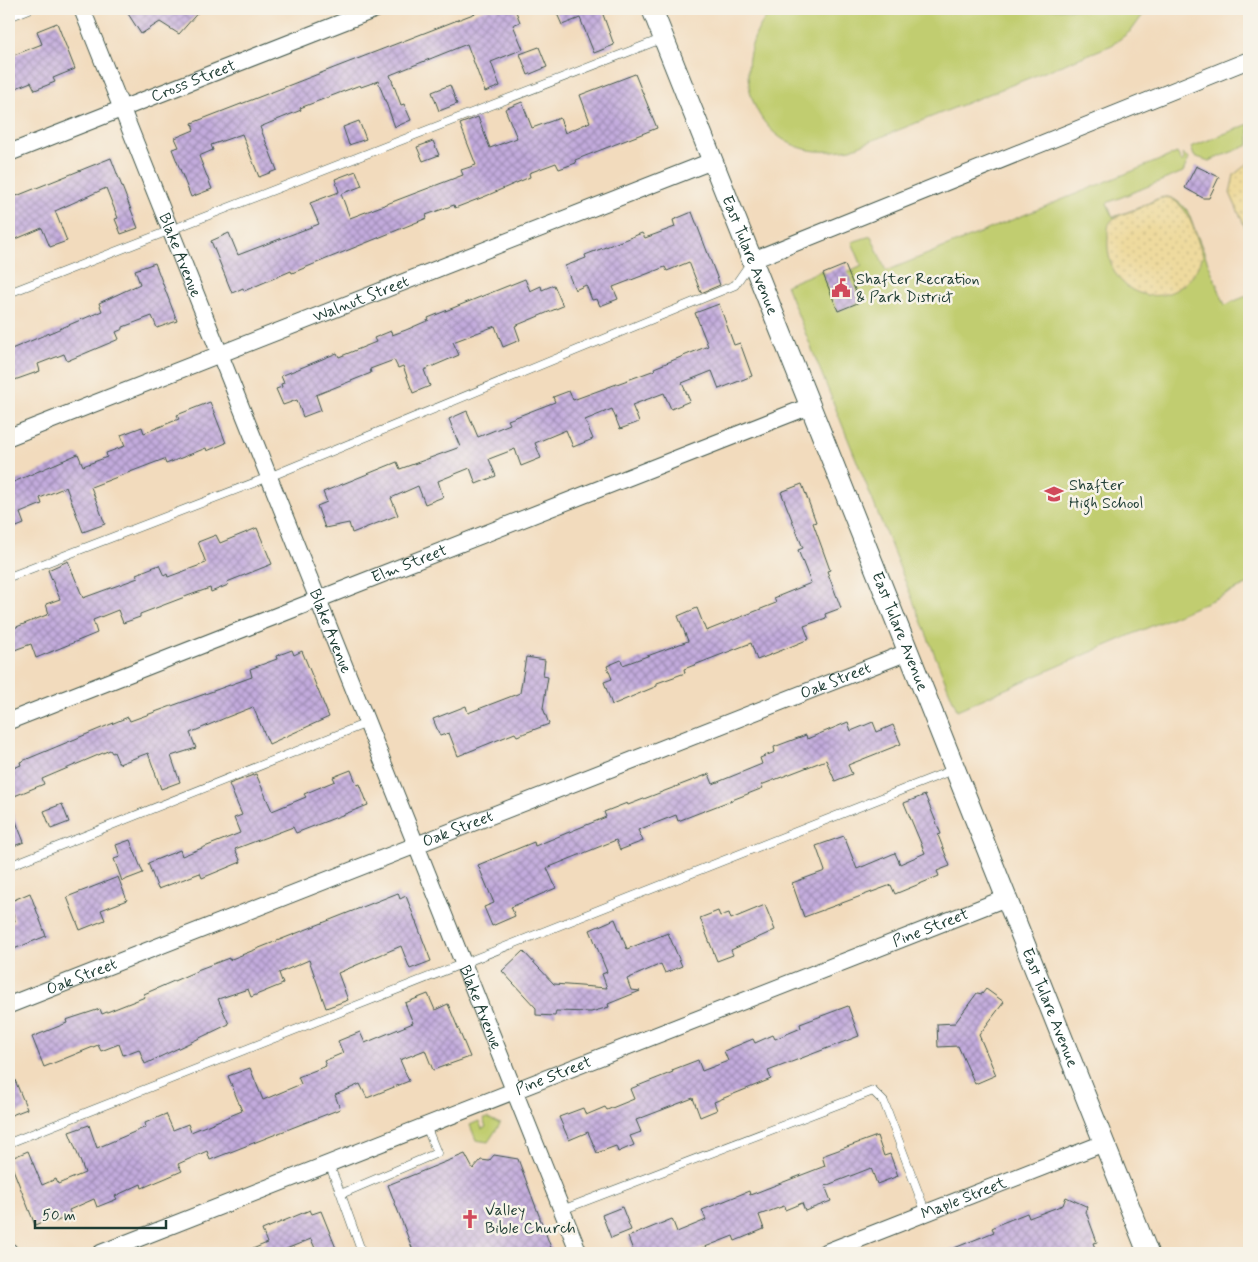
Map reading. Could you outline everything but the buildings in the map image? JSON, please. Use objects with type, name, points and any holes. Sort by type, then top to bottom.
[{"type":"street","name":"Blake Avenue","points":[[82,9],[579,1253]]},
{"type":"street","name":"Cross Street","points":[[9,153],[376,9]]},
{"type":"street","name":"East Tulare Avenue","points":[[652,9],[1148,1253]]},
{"type":"street","points":[[752,260],[1249,60]]},
{"type":"street","name":"Walnut Street","points":[[9,437],[712,161]]},
{"type":"street","name":"Elm Street","points":[[9,721],[810,406]]},
{"type":"street","name":"Oak Street","points":[[9,1005],[908,652]]},
{"type":"street","name":"Pine Street","points":[[101,1253],[1006,898]]},
{"type":"street","name":"Maple Street","points":[[824,1253],[1104,1143]]},
{"type":"lane","points":[[9,17],[29,9]]},
{"type":"lane","points":[[9,293],[664,38]]},
{"type":"lane","points":[[9,577],[269,477],[734,285],[752,260]]},
{"type":"lane","points":[[9,866],[367,723]]},
{"type":"lane","points":[[9,1143],[955,769]]},
{"type":"lane","points":[[562,1210],[873,1091],[884,1102],[926,1213]]},
{"type":"lane","points":[[341,1194],[437,1153],[426,1126]]},
{"type":"lane","points":[[329,1164],[362,1253]]},
{"type":"green space","points":[[773,9],[1147,9],[1132,30],[1112,45],[851,149],[822,151],[805,149],[784,140],[768,126],[756,109],[750,89],[748,68],[751,47],[760,27]]},
{"type":"green space","points":[[1249,124],[1249,145],[1209,161],[1194,156],[1191,147]]},
{"type":"green space","points":[[1177,153],[1182,162],[1184,159],[1182,154],[1189,158],[1183,172],[1107,203],[1113,217],[1156,199],[1166,197],[1175,200],[1187,210],[1225,305],[1249,295],[1249,584],[957,710],[786,285],[823,270],[838,309],[845,269],[850,272],[862,266],[852,242],[871,236],[886,271]]},
{"type":"green space","points":[[488,1118],[500,1124],[488,1142],[476,1140],[470,1125],[479,1121],[482,1129],[486,1127],[483,1119]]},
{"type":"sand","points":[[1249,162],[1249,236],[1230,193],[1234,175]]},
{"type":"sand","points":[[1168,197],[1176,201],[1187,214],[1203,255],[1193,275],[1179,288],[1163,295],[1146,295],[1131,289],[1118,277],[1110,260],[1109,226],[1110,222],[1117,217],[1155,200]]},
{"type":"place","name":"Shafter Recration & Park District","points":[[841,288]]},
{"type":"place","name":"Shafter High School","points":[[1054,494]]},
{"type":"place","name":"Valley Bible Church","points":[[470,1219]]}]
